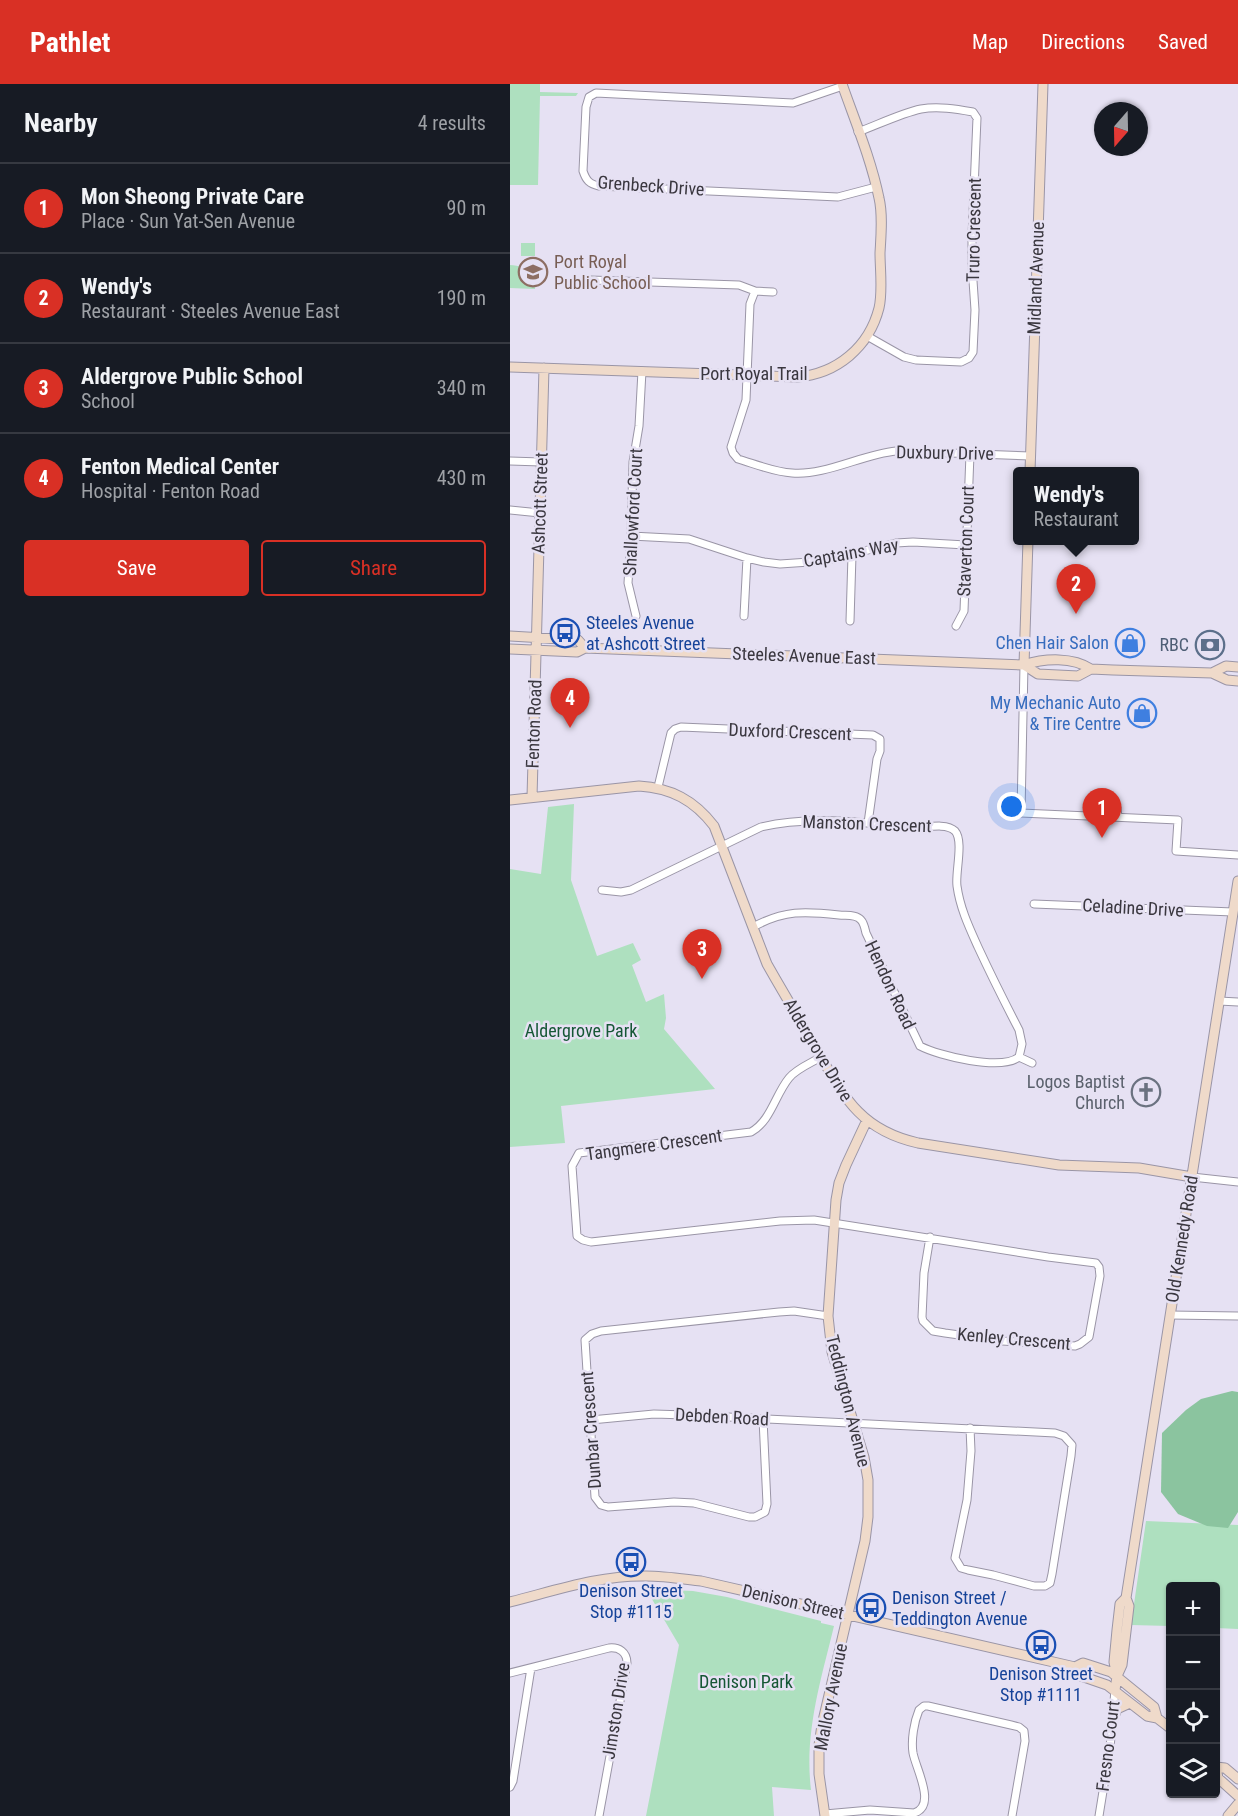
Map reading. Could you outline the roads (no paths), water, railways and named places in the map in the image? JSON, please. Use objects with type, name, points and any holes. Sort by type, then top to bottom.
[{"type":"street","name":"Midland Avenue","points":[[1030,467],[1043,84]]},
{"type":"street","name":"Port Royal Trail","points":[[510,367],[797,377],[818,374],[843,362],[867,336],[879,308],[881,210],[876,187],[842,85]]},
{"type":"street","name":"Grenbeck Drive","points":[[842,85],[793,103],[596,93],[589,97],[586,107],[583,171],[586,180],[599,186],[838,197],[876,187]]},
{"type":"street","name":"Truro Crescent","points":[[858,132],[921,109],[953,109],[973,112],[977,118],[972,246],[975,310],[974,348],[971,356],[961,362],[916,360],[904,357],[867,336]]},
{"type":"street","points":[[578,283],[590,280],[740,285],[755,291],[773,292]]},
{"type":"street","points":[[747,375],[750,304],[755,291]]},
{"type":"street","name":"Ashcott Street","points":[[536,650],[544,368]]},
{"type":"street","name":"Shallowford Court","points":[[636,616],[628,584],[633,462],[640,420],[642,371]]},
{"type":"street","name":"Duxbury Drive","points":[[747,375],[746,400],[731,442],[733,453],[738,459],[787,473],[800,473],[843,465],[889,452],[1030,456]]},
{"type":"street","name":"Staverton Court","points":[[956,626],[964,611],[970,454]]},
{"type":"street","points":[[510,461],[541,462]]},
{"type":"street","points":[[510,510],[540,513]]},
{"type":"street","name":"Captains Way","points":[[631,536],[690,539],[747,558],[780,564],[824,561],[896,543],[966,545]]},
{"type":"street","points":[[1028,545],[1021,813],[1178,820],[1176,850],[1238,855]]},
{"type":"street","points":[[850,621],[852,555]]},
{"type":"street","points":[[744,616],[747,558]]},
{"type":"street","name":"Steeles Avenue East","points":[[510,636],[578,640],[585,648]]},
{"type":"street","name":"Steeles Avenue East","points":[[510,649],[577,652],[585,648],[1024,665],[1039,660],[1080,662],[1091,669]]},
{"type":"street","name":"Fenton Road","points":[[532,797],[536,650]]},
{"type":"street","name":"Steeles Avenue East","points":[[1024,665],[1038,674],[1078,676],[1091,669],[1212,673],[1227,680],[1238,681]]},
{"type":"street","name":"Steeles Avenue East","points":[[1212,673],[1226,666],[1238,667]]},
{"type":"street","name":"Duxford Crescent","points":[[658,787],[671,733],[681,727],[873,735],[880,740],[880,744],[867,823]]},
{"type":"street","name":"Aldergrove Drive","points":[[510,800],[627,786],[658,787],[700,809],[714,826],[775,978],[821,1058],[844,1096],[867,1120],[895,1136],[918,1143],[1059,1165],[1139,1168],[1238,1182]]},
{"type":"street","points":[[1089,816],[1094,804],[1114,805],[1117,808],[1118,818]]},
{"type":"street","name":"Manston Crescent","points":[[602,890],[621,892],[632,890],[761,827],[773,824],[800,821],[950,828],[955,832],[959,845],[957,884],[963,913],[1019,1030],[1022,1044],[1019,1057]]},
{"type":"street","name":"Old Kennedy Road","points":[[1117,1676],[1114,1662],[1120,1604],[1126,1598],[1238,881]]},
{"type":"street","name":"Celadine Drive","points":[[1034,904],[1233,912]]},
{"type":"street","name":"Hendon Road","points":[[753,927],[794,912],[849,915],[860,918],[920,1046],[971,1061],[1009,1062],[1019,1057]]},
{"type":"street","points":[[1220,1001],[1238,1002]]},
{"type":"street","points":[[1019,1057],[1032,1064]]},
{"type":"street","name":"Tangmere Crescent","points":[[821,1058],[789,1077],[758,1128],[751,1132],[579,1153],[572,1166],[576,1226],[577,1236],[591,1242],[780,1221],[814,1220],[834,1223]]},
{"type":"street","name":"Teddington Avenue","points":[[848,1615],[865,1540],[868,1517],[868,1480],[864,1457],[832,1353],[828,1316],[839,1183],[867,1120]]},
{"type":"street","name":"Kenley Crescent","points":[[834,1223],[930,1237],[1048,1257],[1096,1263],[1100,1275],[1089,1337],[1075,1346],[1002,1341],[933,1331],[922,1317],[924,1273],[930,1237]]},
{"type":"street","name":"Dunbar Crescent","points":[[763,1419],[767,1504],[765,1512],[749,1517],[684,1502],[608,1507],[601,1505],[595,1497],[585,1340],[592,1334],[779,1312],[794,1311],[828,1316]]},
{"type":"street","points":[[1170,1315],[1238,1316]]},
{"type":"street","name":"Debden Road","points":[[591,1420],[654,1414],[970,1428],[1055,1433],[1064,1436],[1072,1445],[1052,1574],[1050,1583],[1045,1586],[1034,1586],[961,1568],[955,1558],[967,1500],[970,1428]]},
{"type":"street","name":"Denison Street","points":[[510,1602],[588,1582],[644,1575],[701,1581],[1075,1667],[1083,1664],[1107,1670],[1154,1707],[1157,1718]]},
{"type":"street","name":"Mallory Avenue","points":[[825,1815],[819,1774],[820,1736],[848,1615]]},
{"type":"street","name":"Jimston Drive","points":[[510,1673],[609,1648],[619,1648],[627,1657],[599,1816]]},
{"type":"street","name":"Denison Street","points":[[1075,1667],[1082,1676],[1102,1682],[1147,1716],[1157,1718],[1166,1725]]},
{"type":"street","points":[[510,1786],[513,1780],[531,1668]]},
{"type":"street","name":"Fresno Court","points":[[1099,1816],[1117,1676]]},
{"type":"street","points":[[1113,1719],[1117,1709],[1130,1703]]},
{"type":"street","points":[[825,1815],[870,1810],[914,1813],[924,1807],[925,1797],[912,1746],[919,1710],[928,1706],[1020,1727],[1024,1731],[1025,1741],[1012,1816]]},
{"type":"street","points":[[1220,1768],[1225,1768],[1238,1779]]},
{"type":"street","points":[[1220,1780],[1238,1796]]},
{"type":"street","points":[[1228,1816],[1238,1804]]},
{"type":"place","name":"Port Royal Public School","points":[[533,272]]},
{"type":"place","name":"Wendy's","points":[[1076,614]]},
{"type":"place","name":"Steeles Avenue at Ashcott Street","points":[[565,633]]},
{"type":"place","name":"Chen Hair Salon","points":[[1130,643]]},
{"type":"place","name":"RBC","points":[[1210,645]]},
{"type":"place","name":"My Mechanic Auto & Tire Centre","points":[[1142,713]]},
{"type":"place","name":"Fenton Medical Center","points":[[570,728]]},
{"type":"place","name":"Mon Sheong Private Care","points":[[1102,838]]},
{"type":"place","name":"Aldergrove Public School","points":[[702,979]]},
{"type":"place","name":"Logos Baptist Church","points":[[1146,1092]]},
{"type":"place","name":"Denison Street Stop #1115","points":[[631,1562]]},
{"type":"place","name":"Denison Street / Teddington Avenue","points":[[871,1608]]},
{"type":"place","name":"Denison Street Stop #1111","points":[[1041,1645]]},
{"type":"park label","name":"Aldergrove Park","points":[[581,1031]]},
{"type":"park label","name":"Denison Park","points":[[746,1682]]}]
